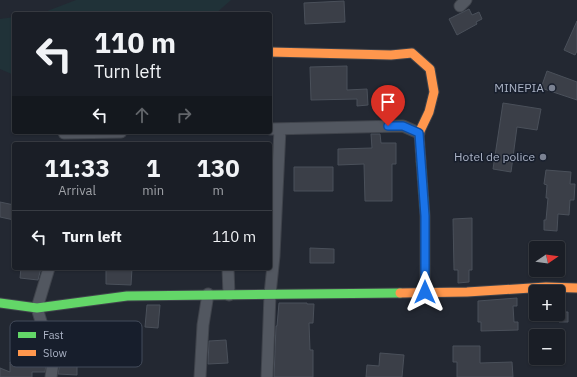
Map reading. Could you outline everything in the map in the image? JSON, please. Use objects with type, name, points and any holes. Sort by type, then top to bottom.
[{"type":"street","points":[[272,52],[391,55],[412,53],[430,69],[434,92],[429,112],[419,133],[425,216],[425,292]]},
{"type":"street","points":[[267,377],[270,294],[274,256],[275,129],[403,126],[419,133]]},
{"type":"street","points":[[41,321],[37,308],[48,270]]},
{"type":"street","points":[[228,270],[229,295]]},
{"type":"street","points":[[0,303],[37,308],[127,296],[467,292],[546,287],[577,288]]},
{"type":"street","points":[[200,377],[203,325],[208,294]]},
{"type":"street","points":[[51,377],[52,367]]},
{"type":"shaded area","points":[[76,0],[231,0],[217,12],[45,12]]},
{"type":"shaded area","points":[[12,17],[12,74],[0,69],[0,19]]},
{"type":"building","points":[[344,1],[345,22],[305,24],[304,3]]},
{"type":"building","points":[[469,9],[472,15],[479,12],[482,19],[476,22],[477,24],[457,35],[449,19]]},
{"type":"building","points":[[577,21],[577,51],[575,55],[564,50]]},
{"type":"building","points":[[347,66],[347,90],[367,89],[368,105],[357,106],[357,99],[311,100],[310,67]]},
{"type":"building","points":[[547,71],[577,82],[577,100],[541,88]]},
{"type":"building","points":[[503,103],[541,109],[537,130],[517,127],[511,172],[493,169]]},
{"type":"building","points":[[371,134],[380,134],[381,143],[396,143],[396,164],[392,164],[392,201],[365,201],[364,164],[338,165],[338,149],[372,148]]},
{"type":"building","points":[[294,167],[333,167],[333,191],[294,191]]},
{"type":"building","points":[[546,170],[571,172],[570,184],[575,184],[574,200],[570,200],[569,215],[558,214],[557,231],[544,230],[544,220],[546,220],[548,198],[546,198],[547,185],[544,184]]},
{"type":"building","points":[[0,202],[12,205],[12,220],[0,217]]},
{"type":"building","points":[[472,218],[472,270],[469,270],[469,282],[458,283],[458,270],[454,270],[453,219]]},
{"type":"building","points":[[310,248],[334,249],[334,263],[310,263]]},
{"type":"building","points":[[21,270],[40,270],[38,280],[20,278]]},
{"type":"building","points":[[106,270],[132,270],[131,285],[106,284]]},
{"type":"building","points":[[517,298],[517,306],[513,306],[514,322],[518,322],[518,330],[481,331],[481,322],[478,322],[478,301]]},
{"type":"building","points":[[279,303],[314,304],[313,323],[309,323],[310,350],[313,350],[313,377],[274,377],[276,326]]},
{"type":"building","points":[[147,305],[160,305],[158,328],[145,327]]},
{"type":"building","points":[[565,312],[568,312],[568,322],[559,322],[565,321]]},
{"type":"building","points":[[226,340],[228,363],[208,364],[209,341]]},
{"type":"building","points":[[453,346],[480,346],[480,363],[512,362],[513,377],[457,377],[457,362],[453,362]]},
{"type":"building","points":[[380,353],[404,355],[402,377],[366,377],[367,365],[379,366]]},
{"type":"building","points":[[10,367],[46,367],[45,372],[32,372],[32,377],[0,377],[0,368],[10,372]]},
{"type":"building","points":[[59,367],[77,367],[77,375],[58,374]]},
{"type":"traffic: fast","points":[[421,161],[425,216],[425,292]]},
{"type":"traffic: fast","points":[[0,303],[37,308],[127,296],[400,293]]},
{"type":"traffic: slow","points":[[272,52],[391,55],[412,53],[430,69],[434,92],[429,112],[419,133],[421,161]]},
{"type":"traffic: slow","points":[[400,293],[467,292],[546,287],[577,288]]},
{"type":"place","name":"MINEPIA","points":[[552,88]]},
{"type":"place","name":"Hotel de police","points":[[543,157]]},
{"type":"route","points":[[388,126],[403,126],[419,133],[425,216],[425,292]]}]
